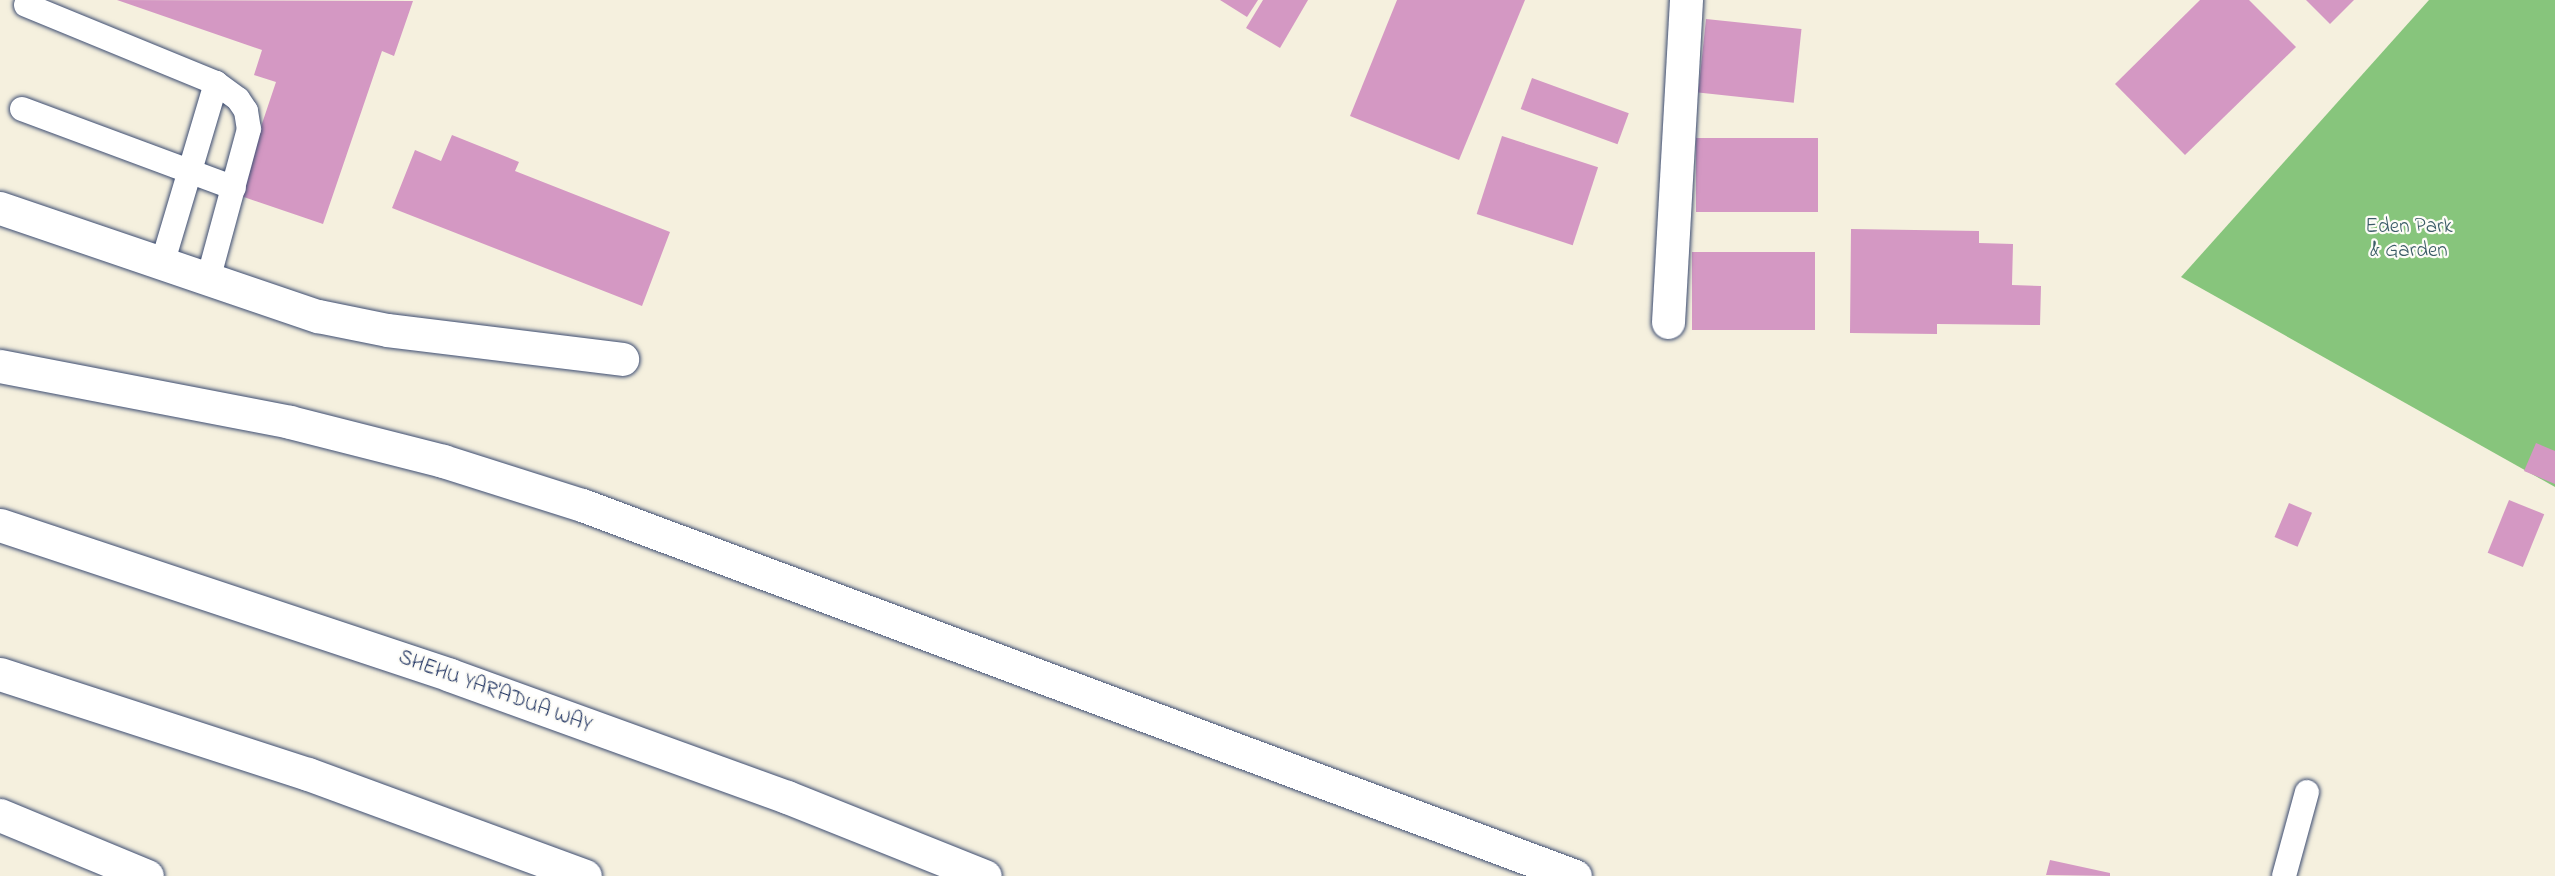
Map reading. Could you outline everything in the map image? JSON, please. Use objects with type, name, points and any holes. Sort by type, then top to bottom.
[{"type":"main road","points":[[1668,322],[1686,0]]},
{"type":"main road","points":[[0,208],[209,276],[318,316],[387,330],[622,359]]},
{"type":"main road","points":[[0,366],[290,422],[443,461],[582,505],[1575,876]]},
{"type":"main road","name":"SHEHU YAR'ADUA WAY","points":[[0,525],[450,675],[787,797],[985,876]]},
{"type":"main road","points":[[0,674],[308,774],[585,876]]},
{"type":"main road","points":[[0,815],[147,876]]},
{"type":"lane","points":[[26,5],[216,83],[238,99],[246,111],[249,129],[209,276]]},
{"type":"lane","points":[[163,261],[192,172],[216,83]]},
{"type":"lane","points":[[22,109],[234,188]]},
{"type":"lane","points":[[2284,876],[2307,792]]},
{"type":"green space","name":"Eden Park & Garden","points":[[2429,0],[2555,0],[2555,487],[2181,277]]},
{"type":"building","points":[[117,0],[413,1],[394,56],[382,51],[323,224],[238,195],[276,82],[254,75],[262,50]]},
{"type":"building","points":[[1220,0],[1258,0],[1247,17]]},
{"type":"building","points":[[1263,0],[1308,0],[1280,48],[1246,28]]},
{"type":"building","points":[[1397,0],[1525,0],[1459,160],[1350,116]]},
{"type":"building","points":[[2200,0],[2249,0],[2296,47],[2185,155],[2115,84]]},
{"type":"building","points":[[2306,0],[2354,0],[2330,24]]},
{"type":"building","points":[[1706,19],[1801,29],[1794,103],[1698,93]]},
{"type":"building","points":[[1532,78],[1629,113],[1618,144],[1521,109]]},
{"type":"building","points":[[452,135],[519,162],[515,171],[670,232],[642,306],[392,208],[415,150],[441,161]]},
{"type":"building","points":[[1502,136],[1598,167],[1573,245],[1477,214]]},
{"type":"building","points":[[1696,138],[1818,138],[1818,212],[1696,212]]},
{"type":"building","points":[[1851,229],[1979,231],[1979,243],[2013,244],[2012,285],[2041,286],[2040,325],[1937,324],[1937,334],[1850,333]]},
{"type":"building","points":[[1692,252],[1815,252],[1815,330],[1692,330]]},
{"type":"building","points":[[2536,443],[2555,451],[2555,484],[2524,471]]},
{"type":"building","points":[[2509,500],[2544,514],[2523,567],[2488,553]]},
{"type":"building","points":[[2289,503],[2312,513],[2298,547],[2275,537]]},
{"type":"building","points":[[2050,860],[2110,873],[2110,876],[2046,875]]}]
